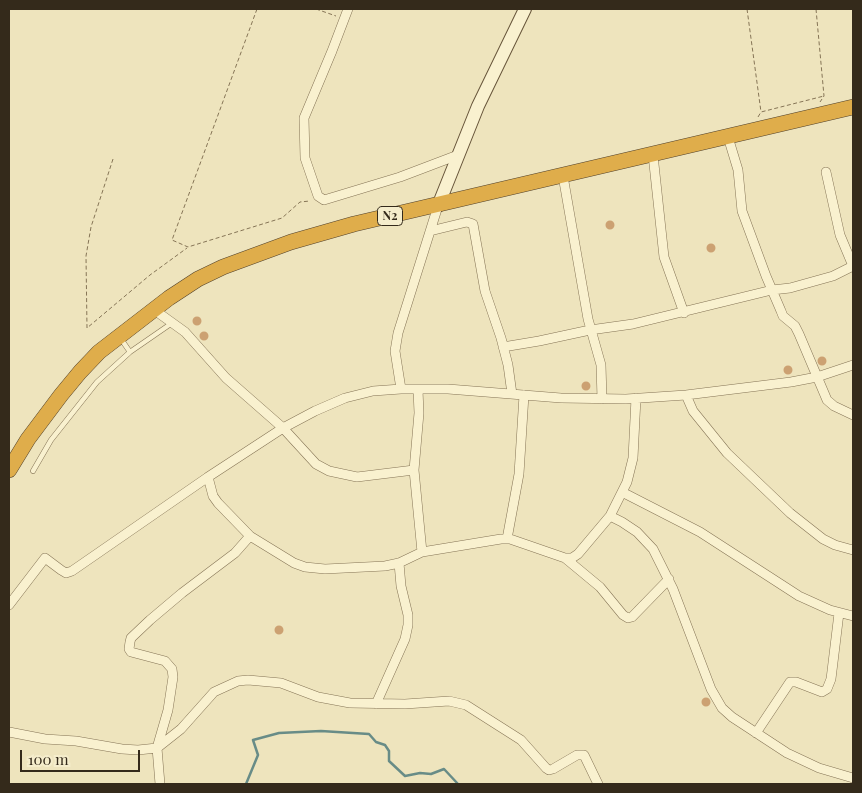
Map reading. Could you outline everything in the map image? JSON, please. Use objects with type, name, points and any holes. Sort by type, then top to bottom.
[{"type":"highway","name":"N2","points":[[9,470],[28,439],[80,372],[119,336],[153,309],[198,279],[245,258],[354,224],[438,206],[853,107]]},
{"type":"street","points":[[348,9],[304,118],[305,158],[318,196],[324,200],[400,177],[458,155]]},
{"type":"street","points":[[401,389],[395,351],[398,333],[438,206],[478,106],[526,9]]},
{"type":"street","points":[[728,137],[738,170],[742,211],[772,290],[784,316],[795,326],[829,403],[853,415]]},
{"type":"street","points":[[653,155],[664,257],[684,313]]},
{"type":"street","points":[[503,347],[684,313],[772,290],[790,288],[833,276],[853,266],[840,235],[826,172]]},
{"type":"street","points":[[563,176],[590,330],[601,365],[602,399]]},
{"type":"street","points":[[430,231],[467,222],[474,224],[485,291],[508,365],[512,394]]},
{"type":"street","points":[[153,309],[185,332],[226,378],[283,428],[316,464],[335,473],[356,477],[414,470]]},
{"type":"street","points":[[9,605],[45,558],[66,573],[72,571],[208,477],[283,428],[345,398],[373,391],[401,389],[448,389],[602,399],[686,395],[817,377],[853,365]]},
{"type":"street","points":[[418,390],[419,413],[414,470],[422,552]]},
{"type":"street","points":[[507,539],[519,474],[524,395]]},
{"type":"street","points":[[686,395],[693,411],[727,453],[790,513],[823,540],[853,550]]},
{"type":"street","points":[[565,558],[574,557],[610,516],[622,492],[632,465],[636,398]]},
{"type":"street","points":[[208,477],[213,496],[250,536],[282,557],[305,567],[345,569],[385,566],[422,552],[507,539],[565,558],[600,587],[623,615],[628,618],[632,617],[669,579]]},
{"type":"street","points":[[622,492],[700,532],[799,596],[853,616]]},
{"type":"street","points":[[610,516],[622,522],[645,540],[652,549],[669,579],[711,689],[726,712],[787,753],[808,764],[853,778]]},
{"type":"street","points":[[160,784],[157,748],[168,710],[173,677],[172,669],[165,661],[131,652],[129,649],[130,642],[156,615],[235,553],[250,536]]},
{"type":"street","points":[[376,704],[405,639],[408,625],[399,562]]},
{"type":"street","points":[[756,733],[790,682],[796,682],[822,692],[828,686],[836,641],[838,612]]},
{"type":"street","points":[[9,732],[44,739],[76,741],[122,749],[157,748],[181,729],[214,692],[238,681],[272,682],[281,683],[318,697],[350,703],[376,704],[449,701],[466,705],[521,740],[549,770],[580,754],[584,754],[598,784]]},
{"type":"lane","points":[[33,471],[51,440],[90,389],[109,369],[130,352],[172,323]]},
{"type":"lane","points":[[119,336],[130,352]]},
{"type":"path","points":[[188,247],[172,240],[258,9]]},
{"type":"path","points":[[316,9],[344,19]]},
{"type":"path","points":[[747,9],[761,112],[748,132]]},
{"type":"path","points":[[816,9],[824,96],[819,104]]},
{"type":"path","points":[[761,112],[824,96]]},
{"type":"path","points":[[113,159],[91,227],[86,256],[87,328],[188,247],[282,218],[300,202],[324,200]]},
{"type":"building","points":[[610,220],[615,225],[610,230],[605,225]]},
{"type":"building","points":[[711,243],[716,248],[711,253],[706,248]]},
{"type":"building","points":[[197,316],[202,321],[197,326],[192,321]]},
{"type":"building","points":[[204,331],[209,336],[204,341],[199,336]]},
{"type":"building","points":[[822,356],[827,361],[822,366],[817,361]]},
{"type":"building","points":[[788,365],[793,370],[788,375],[783,370]]},
{"type":"building","points":[[586,381],[591,386],[586,391],[581,386]]},
{"type":"building","points":[[279,625],[284,630],[279,635],[274,630]]},
{"type":"building","points":[[706,697],[711,702],[706,707],[701,702]]},
{"type":"waterway","points":[[246,784],[258,755],[253,740],[279,733],[321,731],[369,734],[376,742],[385,745],[389,751],[389,761],[405,776],[420,773],[431,774],[444,769],[458,784]]}]
